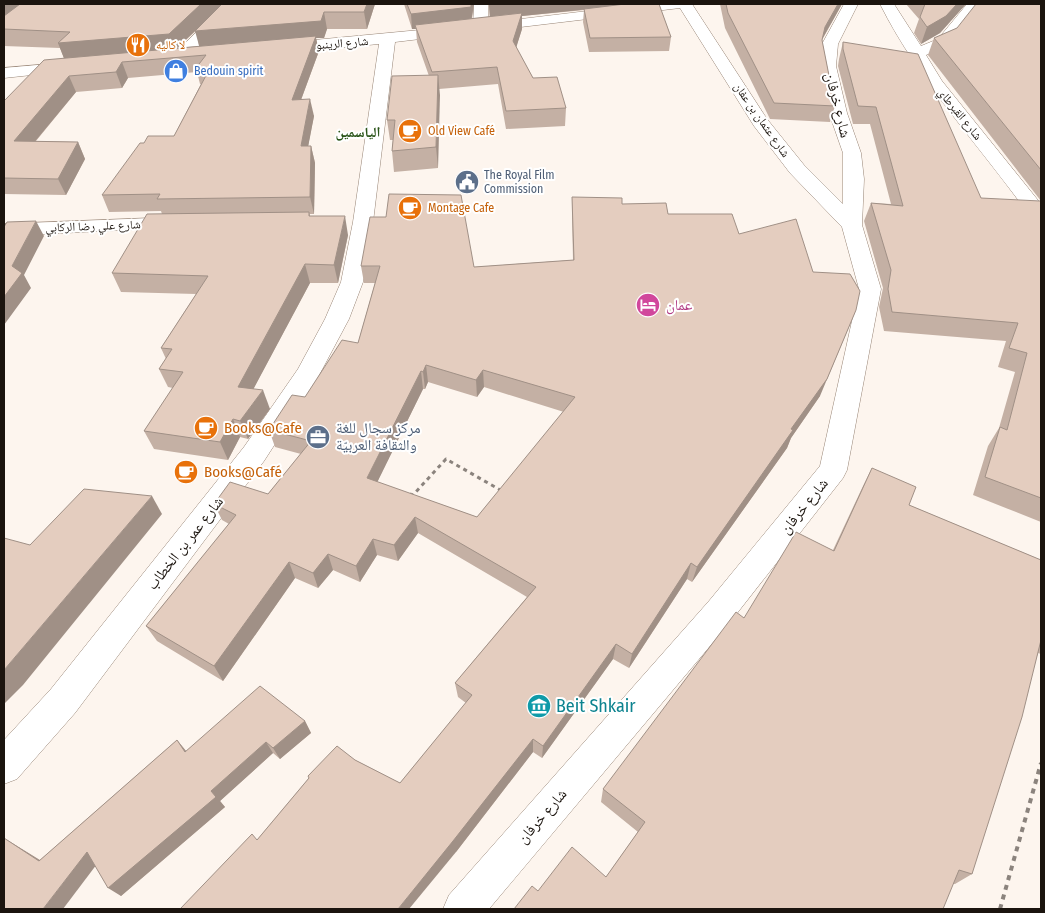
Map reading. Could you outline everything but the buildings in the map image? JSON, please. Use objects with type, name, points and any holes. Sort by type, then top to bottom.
[{"type":"street","points":[[180,57],[233,4]]},
{"type":"street","points":[[480,28],[481,4]]},
{"type":"street","name":"شارع الرينبو","points":[[269,50],[388,39],[680,4]]},
{"type":"street","name":"شارع عثمان بن عفان","points":[[685,4],[760,122],[797,169],[852,225]]},
{"type":"street","name":"شارع خرفان","points":[[463,909],[720,611],[833,470],[870,289],[852,225],[854,179],[852,154],[838,113],[828,66],[830,44],[851,4]]},
{"type":"street","name":"شارع القبرطاي","points":[[887,4],[935,83],[1018,185],[1041,218]]},
{"type":"street","points":[[917,51],[928,50],[944,42],[975,4]]},
{"type":"street","name":"شارع عمر بن الخطاب","points":[[4,766],[69,694],[254,454],[297,389],[337,319],[352,282],[353,222],[388,39]]},
{"type":"street","points":[[161,59],[200,56]]},
{"type":"street","points":[[4,73],[92,65]]},
{"type":"street","name":"شارع علي رضا الركابي","points":[[4,230],[200,223]]},
{"type":"path","points":[[404,492],[413,495],[446,460],[506,492]]},
{"type":"path","points":[[1000,909],[1041,763]]},
{"type":"place","name":"لا كاليه","points":[[138,45]]},
{"type":"place","name":"Bedouin spirit","points":[[176,71]]},
{"type":"place","name":"Old View Café","points":[[410,131]]},
{"type":"place","name":"The Royal Film Commission","points":[[467,182]]},
{"type":"place","name":"Montage Cafe","points":[[410,208]]},
{"type":"place","name":"عمان","points":[[648,305]]},
{"type":"place","name":"Books@Cafe","points":[[206,428]]},
{"type":"place","name":"مركز سجال للغة والثقافة العربيّة","points":[[318,437]]},
{"type":"place","name":"Books@Café","points":[[186,472]]},
{"type":"place","name":"Beit Shkair","points":[[539,706]]},
{"type":"district","name":"الياسمين","points":[[358,132]]}]
